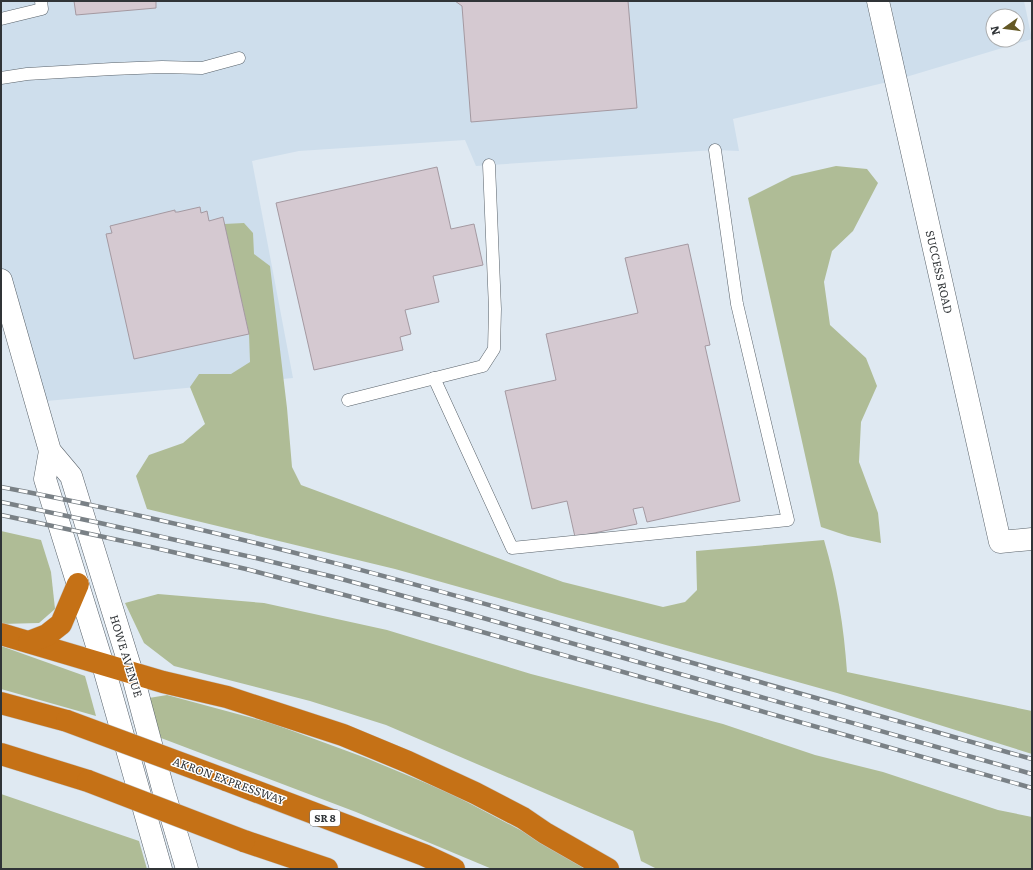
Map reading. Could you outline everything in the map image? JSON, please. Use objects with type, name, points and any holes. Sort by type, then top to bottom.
[{"type":"highway","points":[[29,642],[47,635],[61,624],[78,584]]},
{"type":"highway","points":[[1,634],[163,682],[226,697],[343,735],[408,762],[474,793],[523,818],[608,869]]},
{"type":"highway","name":"AKRON EXPRESSWAY","points":[[1,703],[67,721],[424,855],[454,869]]},
{"type":"highway","points":[[1,754],[88,781],[244,841],[327,869]]},
{"type":"street","name":"SUCCESS ROAD","points":[[878,1],[1000,542],[1032,539]]},
{"type":"street","name":"HOWE AVENUE","points":[[1,280],[50,451],[71,476],[132,673],[163,789],[188,869]]},
{"type":"street","name":"HOWE AVENUE","points":[[50,451],[45,480],[103,664],[161,869]]},
{"type":"lane","points":[[1,20],[42,9],[41,1]]},
{"type":"lane","points":[[1,78],[27,74],[112,69],[162,67],[202,68],[239,58]]},
{"type":"lane","points":[[434,378],[512,548],[788,520],[737,304],[715,150]]},
{"type":"lane","points":[[348,400],[483,366],[494,349],[495,309],[490,165]]},
{"type":"shaded area","points":[[1,1],[878,1],[896,80],[733,119],[739,151],[715,150],[476,166],[465,140],[299,151],[252,161],[293,378],[36,402],[1,280]]},
{"type":"shaded area","points":[[890,1],[1024,1],[1032,39],[1025,41],[1025,8],[985,8],[985,48],[1002,48],[906,77]]},
{"type":"green space","points":[[836,166],[867,169],[878,183],[853,231],[832,251],[824,282],[830,325],[866,358],[877,386],[861,422],[859,462],[878,513],[881,543],[848,536],[821,527],[748,198],[792,176]]},
{"type":"green space","points":[[244,223],[253,233],[254,254],[270,266],[287,408],[292,467],[301,485],[563,582],[663,607],[685,602],[697,590],[696,551],[824,540],[833,573],[839,606],[847,672],[1032,711],[1032,754],[837,693],[395,569],[147,509],[136,476],[149,455],[183,443],[205,424],[190,387],[199,374],[231,374],[250,362],[249,334],[224,224]]},
{"type":"green space","points":[[1,531],[41,540],[51,572],[55,609],[39,623],[1,624]]},
{"type":"green space","points":[[158,594],[264,603],[387,630],[531,674],[723,724],[815,755],[883,772],[998,810],[1032,817],[1032,869],[657,869],[641,861],[633,831],[386,725],[310,701],[174,666],[144,643],[125,603]]},
{"type":"green space","points":[[1,646],[85,676],[96,716],[1,689]]},
{"type":"green space","points":[[167,695],[271,723],[366,758],[450,793],[541,841],[585,869],[492,869],[356,812],[161,738],[149,698]]},
{"type":"green space","points":[[1,794],[139,841],[147,869],[1,869]]},
{"type":"building","points":[[74,1],[156,1],[156,8],[76,15]]},
{"type":"building","points":[[455,1],[628,1],[637,108],[471,122],[462,6]]},
{"type":"building","points":[[437,167],[451,229],[474,224],[483,265],[433,276],[439,302],[405,310],[411,334],[400,337],[403,350],[314,370],[276,203]]},
{"type":"building","points":[[200,207],[201,213],[207,211],[209,221],[223,217],[249,334],[134,359],[106,234],[112,233],[110,226],[175,210],[175,212],[178,212]]},
{"type":"building","points":[[688,244],[710,345],[705,346],[740,501],[647,522],[643,507],[633,509],[637,524],[575,537],[567,501],[532,509],[505,391],[556,380],[546,334],[638,313],[625,258]]},
{"type":"railway","points":[[1,487],[168,522],[333,563],[497,607],[753,681],[1032,759]]},
{"type":"railway","points":[[1,502],[256,558],[338,578],[1032,774]]},
{"type":"railway","points":[[1,515],[246,569],[447,622],[1032,788]]}]
